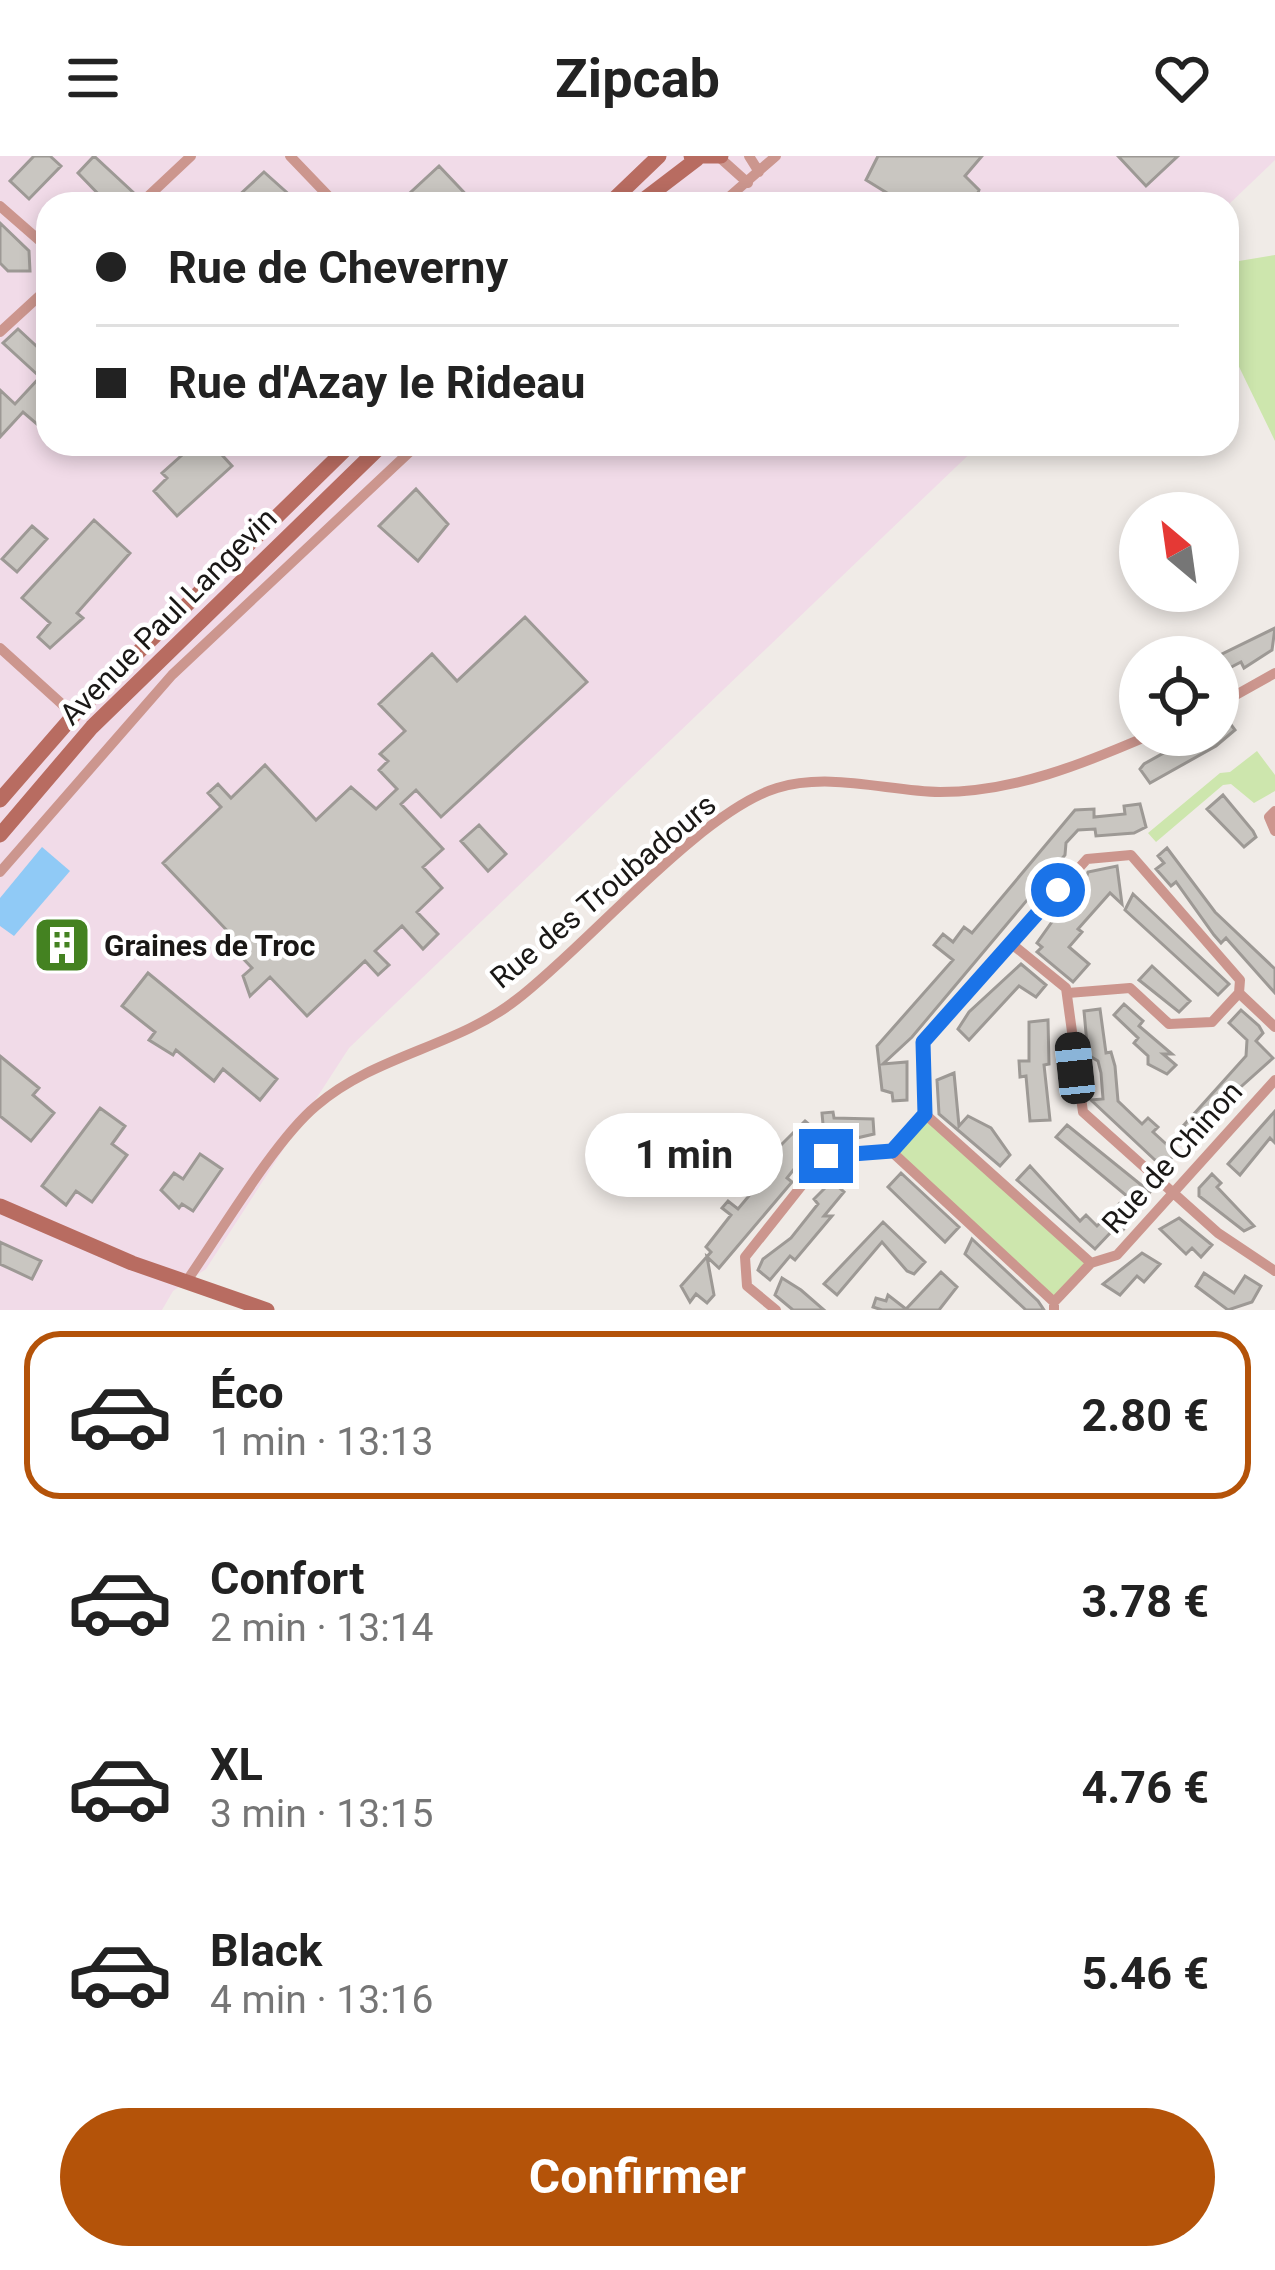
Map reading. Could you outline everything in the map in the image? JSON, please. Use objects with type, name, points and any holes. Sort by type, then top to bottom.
[{"type":"main road","points":[[622,192],[659,156]]},
{"type":"main road","points":[[652,192],[694,157],[720,157]]},
{"type":"main road","name":"Avenue Paul Langevin","points":[[0,800],[74,715],[338,456]]},
{"type":"main road","name":"Avenue Paul Langevin","points":[[0,835],[92,727],[370,456]]},
{"type":"main road","points":[[0,1206],[267,1310]]},
{"type":"street","points":[[153,192],[191,156]]},
{"type":"street","points":[[290,156],[324,192]]},
{"type":"street","points":[[748,156],[759,172]]},
{"type":"street","points":[[736,192],[776,156]]},
{"type":"street","points":[[720,157],[748,183]]},
{"type":"street","points":[[0,206],[36,238]]},
{"type":"street","points":[[0,332],[36,299]]},
{"type":"street","points":[[0,872],[112,739],[405,456]]},
{"type":"street","points":[[255,535],[284,568]]},
{"type":"street","points":[[0,648],[74,715]]},
{"type":"street","points":[[1239,694],[1275,674]]},
{"type":"street","name":"Rue des Troubadours","points":[[186,1282],[311,1109],[359,1072],[513,1003],[681,852],[748,802],[777,788],[815,783],[941,792],[1010,785],[1119,748]]},
{"type":"street","points":[[1275,811],[1269,817],[1275,831]]},
{"type":"street","points":[[776,1310],[747,1286],[745,1257],[826,1156],[892,1151],[925,1114],[923,1042],[1081,863],[1131,855],[1240,980],[1239,993],[1212,1022],[1169,1024],[1130,988],[1068,993]]},
{"type":"street","points":[[1013,945],[1068,993],[1079,1105],[1218,1233],[1273,1267]]},
{"type":"street","points":[[1239,993],[1275,1027]]},
{"type":"street","name":"Rue de Chinon","points":[[1054,1306],[1091,1262],[1117,1255],[1275,1080]]},
{"type":"street","points":[[925,1114],[1091,1262]]},
{"type":"street","points":[[892,1151],[1054,1306]]},
{"type":"shaded area","points":[[0,156],[1275,156],[1239,194],[36,192],[36,456],[967,456],[349,1048],[206,1269],[173,1291],[162,1310],[0,1310]]},
{"type":"green space","points":[[1275,255],[1275,441],[1239,367],[1239,261]]},
{"type":"green space","points":[[1257,751],[1275,775],[1275,791],[1254,803],[1231,784],[1223,785],[1156,842],[1148,833],[1220,773],[1230,772]]},
{"type":"green space","points":[[925,1114],[1091,1263],[1054,1302],[891,1151]]},
{"type":"water","points":[[42,847],[70,871],[14,936],[0,926],[0,898]]},
{"type":"building","points":[[34,156],[50,156],[61,166],[29,199],[10,181]]},
{"type":"building","points":[[94,156],[133,192],[96,192],[78,173]]},
{"type":"building","points":[[878,156],[982,156],[965,176],[978,192],[886,192],[866,180]]},
{"type":"building","points":[[1118,156],[1178,156],[1146,186]]},
{"type":"building","points":[[439,166],[464,192],[411,192]]},
{"type":"building","points":[[264,172],[286,192],[243,192]]},
{"type":"building","points":[[0,223],[29,251],[30,271],[8,271],[0,263]]},
{"type":"building","points":[[18,329],[36,346],[36,373],[3,343]]},
{"type":"building","points":[[36,381],[36,423],[23,412],[0,437],[0,390],[15,404]]},
{"type":"building","points":[[181,456],[223,456],[232,466],[177,516],[154,491],[167,478],[162,473]]},
{"type":"building","points":[[416,489],[448,524],[418,561],[379,526]]},
{"type":"building","points":[[94,520],[130,553],[77,613],[83,618],[50,648],[38,637],[50,623],[22,598]]},
{"type":"building","points":[[32,526],[47,539],[17,572],[2,559]]},
{"type":"building","points":[[525,617],[587,682],[441,817],[416,790],[401,804],[443,849],[423,867],[442,888],[417,912],[438,934],[423,949],[402,926],[375,951],[389,965],[378,975],[365,961],[307,1016],[270,977],[250,996],[243,976],[252,968],[231,946],[237,941],[163,863],[221,807],[208,793],[218,784],[231,798],[265,765],[316,820],[351,787],[376,809],[397,789],[379,770],[388,761],[380,754],[405,731],[379,704],[432,654],[457,681]]},
{"type":"building","points":[[1275,628],[1272,650],[1244,668],[1239,663],[1239,646]]},
{"type":"building","points":[[1158,756],[1198,756],[1150,783],[1140,769]]},
{"type":"building","points":[[1223,795],[1256,837],[1244,847],[1207,809]]},
{"type":"building","points":[[1140,804],[1146,827],[1134,833],[1096,836],[1095,829],[1078,830],[1066,843],[1065,855],[912,1037],[883,1064],[907,1062],[907,1100],[893,1101],[892,1093],[882,1090],[877,1046],[953,960],[934,945],[943,934],[953,942],[964,927],[972,933],[1075,810],[1094,809],[1094,817],[1125,814],[1124,806]]},
{"type":"building","points":[[479,825],[506,854],[488,871],[461,841]]},
{"type":"building","points":[[1167,848],[1215,912],[1275,969],[1275,993],[1226,938],[1221,943],[1176,882],[1171,886],[1156,869],[1164,863],[1158,856]]},
{"type":"building","points":[[1117,866],[1122,904],[1110,893],[1078,929],[1082,932],[1069,947],[1089,964],[1073,982],[1037,952],[1042,947],[1037,943],[1059,912],[1063,916],[1081,895],[1088,872]]},
{"type":"building","points":[[1133,894],[1229,984],[1218,995],[1125,910]]},
{"type":"building","points":[[1021,964],[1046,985],[1036,997],[1019,986],[969,1040],[958,1029],[969,1012]]},
{"type":"building","points":[[1152,966],[1190,1001],[1179,1012],[1139,980]]},
{"type":"building","points":[[148,973],[277,1079],[260,1100],[223,1069],[214,1081],[176,1050],[173,1055],[149,1040],[155,1032],[122,1006]]},
{"type":"building","points":[[1124,1004],[1143,1021],[1139,1026],[1172,1054],[1163,1054],[1176,1065],[1167,1074],[1148,1064],[1148,1056],[1134,1043],[1138,1038],[1114,1015]]},
{"type":"building","points":[[1100,1009],[1106,1053],[1111,1052],[1115,1066],[1118,1101],[1142,1124],[1148,1118],[1158,1127],[1153,1132],[1176,1153],[1166,1164],[1155,1160],[1091,1100],[1103,1099],[1101,1073],[1098,1061],[1088,1055],[1084,1011]]},
{"type":"building","points":[[1241,1010],[1259,1026],[1263,1033],[1256,1041],[1273,1058],[1234,1093],[1238,1097],[1211,1127],[1206,1123],[1195,1135],[1184,1125],[1246,1056],[1247,1040],[1229,1023]]},
{"type":"building","points":[[1048,1020],[1049,1064],[1044,1065],[1050,1120],[1030,1121],[1026,1076],[1020,1077],[1019,1061],[1029,1061],[1029,1022]]},
{"type":"building","points":[[0,1056],[39,1088],[33,1095],[54,1113],[31,1141],[0,1116]]},
{"type":"building","points":[[954,1073],[959,1126],[968,1116],[991,1128],[1010,1155],[1000,1166],[939,1114],[937,1080]]},
{"type":"building","points":[[100,1108],[125,1126],[112,1144],[127,1155],[92,1202],[76,1191],[66,1205],[42,1186]]},
{"type":"building","points":[[1275,1111],[1275,1143],[1270,1138],[1240,1175],[1228,1164]]},
{"type":"building","points":[[833,1112],[834,1118],[873,1119],[874,1134],[848,1140],[848,1135],[824,1136],[822,1113]]},
{"type":"building","points":[[805,1121],[821,1135],[787,1178],[792,1182],[719,1268],[707,1257],[714,1295],[707,1303],[696,1294],[690,1302],[681,1286],[711,1252],[706,1247],[731,1215],[722,1208],[728,1201],[738,1209],[778,1161],[777,1149]]},
{"type":"building","points":[[1067,1125],[1150,1192],[1123,1230],[1113,1230],[1095,1249],[1017,1180],[1030,1166],[1080,1221],[1086,1215],[1097,1226],[1127,1196],[1056,1137]]},
{"type":"building","points":[[200,1154],[222,1169],[193,1211],[182,1204],[179,1208],[161,1190],[174,1173],[183,1179]]},
{"type":"building","points":[[901,1173],[959,1227],[945,1242],[888,1187]]},
{"type":"building","points":[[1212,1174],[1221,1183],[1217,1187],[1254,1226],[1244,1231],[1199,1196],[1199,1188]]},
{"type":"building","points":[[832,1181],[844,1192],[824,1216],[832,1216],[795,1260],[790,1256],[770,1280],[758,1270],[763,1259],[791,1238],[818,1204],[814,1199]]},
{"type":"building","points":[[1179,1218],[1212,1245],[1201,1257],[1192,1248],[1186,1254],[1160,1229]]},
{"type":"building","points":[[883,1222],[925,1262],[914,1274],[907,1271],[882,1242],[837,1295],[824,1284]]},
{"type":"building","points":[[972,1239],[1044,1310],[1026,1310],[965,1254]]},
{"type":"building","points":[[0,1242],[41,1261],[32,1279],[0,1264]]},
{"type":"building","points":[[1142,1253],[1160,1264],[1144,1282],[1137,1276],[1120,1295],[1103,1284]]},
{"type":"building","points":[[941,1272],[957,1287],[939,1310],[882,1310],[873,1307],[876,1298],[886,1301],[888,1295],[906,1309]]},
{"type":"building","points":[[1204,1273],[1234,1293],[1245,1276],[1261,1286],[1252,1302],[1228,1310],[1196,1286]]},
{"type":"building","points":[[782,1278],[824,1310],[793,1310],[775,1295]]},
{"type":"place","name":"Graines de Troc","points":[[62,945]]},
{"type":"route","points":[[826,1156],[892,1151],[925,1114],[923,1042],[1058,890]]}]
